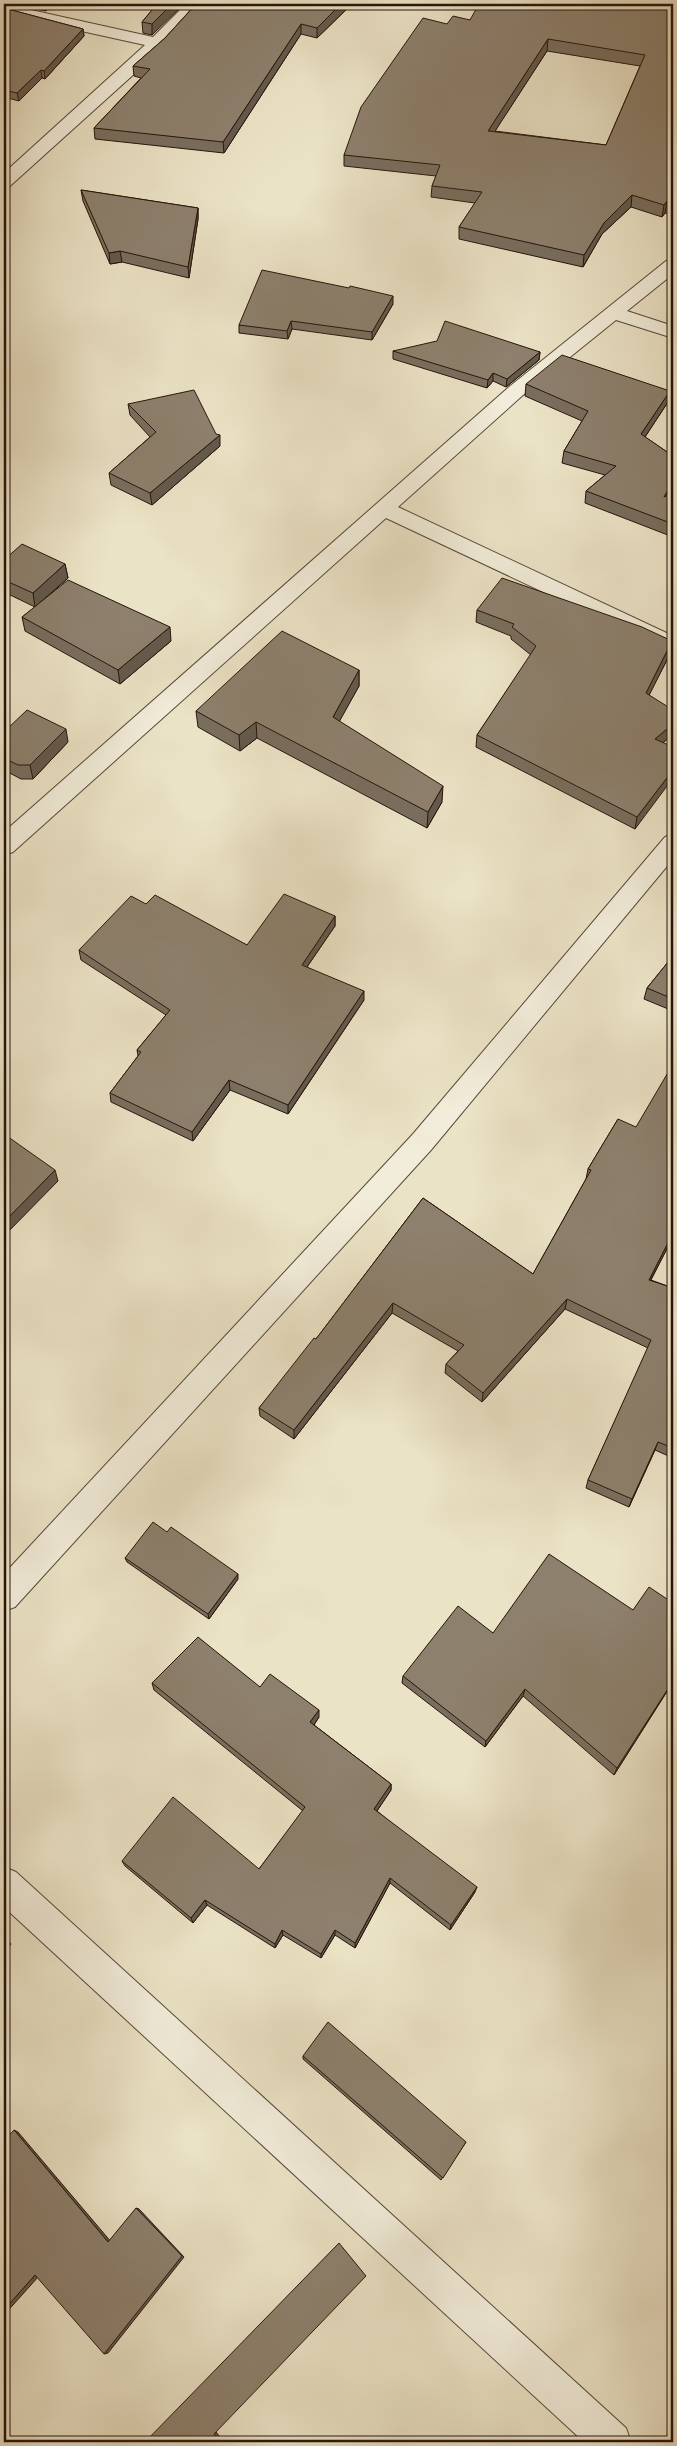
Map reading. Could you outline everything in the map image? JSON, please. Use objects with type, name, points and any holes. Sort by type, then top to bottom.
[{"type":"street","points":[[4,182],[82,115],[195,4]]},
{"type":"street","points":[[4,10],[158,42]]},
{"type":"street","points":[[4,846],[516,391],[673,265]]},
{"type":"street","points":[[614,313],[673,332]]},
{"type":"street","points":[[385,509],[673,644]]},
{"type":"street","points":[[4,1596],[422,1142],[673,843]]},
{"type":"street","points":[[4,1884],[612,2442]]},
{"type":"building","points":[[157,4],[172,4],[152,24],[142,22]]},
{"type":"building","points":[[196,4],[341,4],[317,28],[301,24],[223,142],[94,128],[150,69],[133,66],[165,38]]},
{"type":"building","points":[[479,4],[673,4],[673,203],[667,201],[664,205],[632,195],[604,223],[584,255],[459,227],[482,192],[432,186],[440,165],[344,155],[361,107],[423,18],[447,24],[453,16],[470,20]],"holes":[[[548,39],[645,55],[606,145],[488,131]]]},
{"type":"building","points":[[4,8],[83,29],[44,71],[41,70],[17,93],[4,90]]},
{"type":"building","points":[[81,190],[198,208],[188,267],[120,251],[109,253]]},
{"type":"building","points":[[262,270],[393,296],[372,332],[291,321],[287,331],[239,325]]},
{"type":"building","points":[[445,321],[540,352],[507,379],[493,373],[488,380],[393,351],[437,341]]},
{"type":"building","points":[[562,355],[670,391],[641,434],[673,456],[673,481],[664,497],[673,493],[673,524],[586,491],[616,466],[564,451],[588,411],[526,384]]},
{"type":"building","points":[[194,390],[216,434],[220,435],[150,493],[109,473],[156,432],[128,404]]},
{"type":"building","points":[[22,544],[65,564],[33,593],[4,580],[4,560]]},
{"type":"building","points":[[502,578],[642,627],[672,641],[646,693],[673,710],[673,724],[655,739],[673,747],[673,770],[637,817],[477,735],[536,646],[512,627],[514,624],[477,610]]},
{"type":"building","points":[[68,580],[170,627],[118,670],[22,617]]},
{"type":"building","points":[[282,631],[359,670],[333,717],[443,786],[428,812],[256,722],[239,735],[196,711]]},
{"type":"building","points":[[27,710],[66,729],[30,765],[18,765],[4,758],[4,732]]},
{"type":"building","points":[[284,894],[335,916],[302,965],[364,991],[288,1105],[229,1080],[192,1132],[110,1093],[141,1052],[137,1050],[170,1010],[79,950],[131,896],[146,904],[155,895],[247,945]]},
{"type":"building","points":[[673,956],[673,999],[647,988]]},
{"type":"building","points":[[673,1064],[673,1233],[649,1280],[673,1288],[673,1448],[658,1442],[632,1499],[588,1480],[651,1340],[567,1299],[483,1393],[446,1364],[464,1345],[393,1303],[294,1430],[259,1408],[314,1338],[316,1339],[423,1198],[533,1274],[591,1170],[588,1169],[618,1119],[636,1127]]},
{"type":"building","points":[[4,1134],[55,1170],[4,1222]]},
{"type":"building","points":[[153,1522],[167,1532],[171,1527],[238,1574],[208,1614],[125,1558]]},
{"type":"building","points":[[549,1554],[633,1610],[649,1587],[673,1603],[673,1681],[617,1768],[525,1689],[486,1741],[403,1676],[458,1606],[493,1633]]},
{"type":"building","points":[[198,1637],[260,1687],[270,1674],[319,1710],[310,1722],[391,1784],[374,1809],[477,1887],[451,1925],[390,1878],[355,1943],[335,1930],[321,1954],[282,1930],[275,1944],[205,1900],[191,1918],[122,1861],[173,1797],[259,1869],[305,1807],[152,1683]]},
{"type":"building","points":[[328,2022],[466,2142],[443,2178],[303,2056]]},
{"type":"building","points":[[14,2130],[108,2242],[136,2208],[182,2256],[104,2354],[35,2275],[4,2310],[4,2141]]},
{"type":"building","points":[[339,2243],[366,2276],[214,2434],[221,2442],[145,2442]]}]
